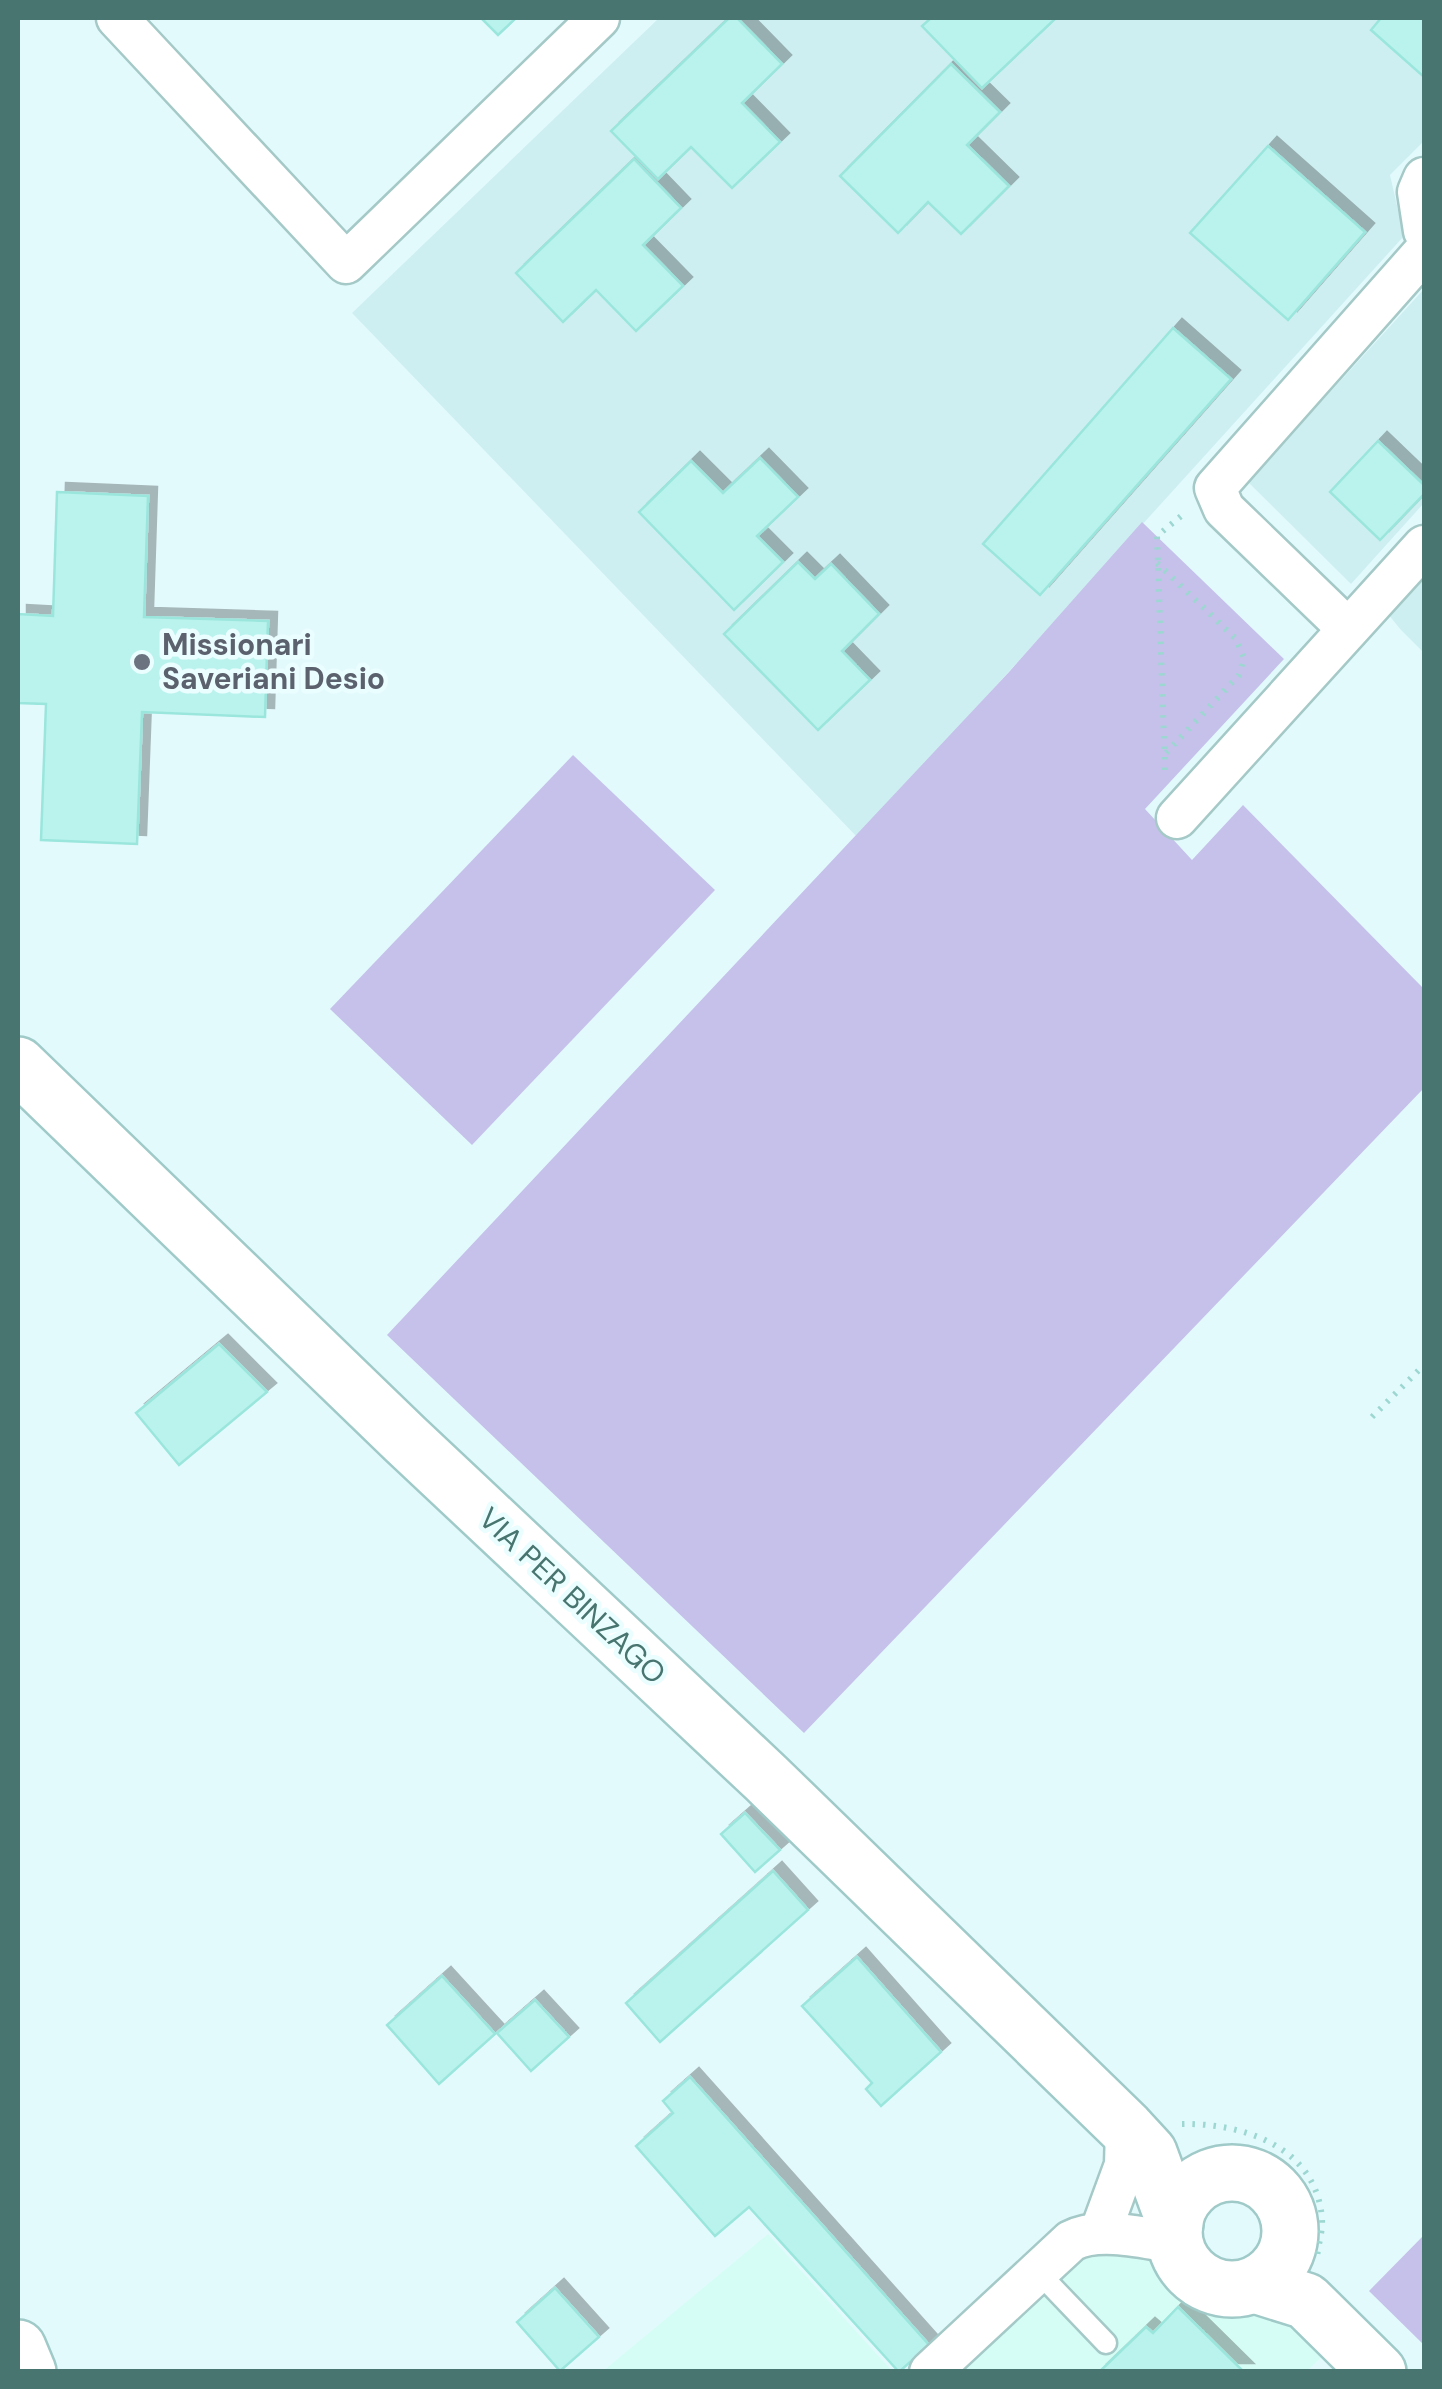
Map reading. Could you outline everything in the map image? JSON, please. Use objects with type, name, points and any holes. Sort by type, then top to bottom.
[{"type":"main road","name":"VIA PER BINZAGO","points":[[18,1065],[405,1439],[766,1778],[1138,2140],[1206,2179],[1221,2174],[1252,2177],[1278,2196],[1290,2225],[1280,2293],[1222,2289],[1192,2273],[1181,2260],[1175,2234],[1138,2140]]},
{"type":"main road","points":[[1175,2234],[1180,2206],[1206,2179]]},
{"type":"main road","points":[[1280,2293],[1378,2372]]},
{"type":"main road","points":[[18,2348],[28,2372]]},
{"type":"street","points":[[118,18],[346,263],[599,18]]},
{"type":"street","points":[[1424,178],[1418,192],[1424,231]]},
{"type":"street","points":[[1348,628],[1224,509],[1215,488],[1424,252]]},
{"type":"street","points":[[1181,814],[1424,546]]},
{"type":"street","points":[[1100,2234],[1138,2140]]},
{"type":"street","points":[[930,2372],[1071,2241],[1084,2234],[1175,2234]]},
{"type":"lane","points":[[1038,2272],[1106,2343]]},
{"type":"path","points":[[1181,814],[1166,786],[1157,536],[1215,488]]},
{"type":"path","points":[[1158,563],[1236,640],[1244,658],[1239,676],[1164,755]]},
{"type":"path","points":[[1372,1417],[1424,1365]]},
{"type":"shaded area","points":[[659,18],[1424,18],[1424,141],[1390,175],[1404,236],[858,838],[352,313]]},
{"type":"shaded area","points":[[1424,289],[1424,503],[1351,584],[1248,482]]},
{"type":"shaded area","points":[[1142,522],[1284,659],[1145,809],[1192,860],[1243,805],[1424,989],[1424,1088],[804,1733],[387,1335],[1009,672]]},
{"type":"shaded area","points":[[1424,575],[1424,653],[1388,614]]},
{"type":"shaded area","points":[[573,755],[715,890],[472,1145],[330,1009]]},
{"type":"shaded area","points":[[768,2234],[892,2371],[603,2371]]},
{"type":"shaded area","points":[[1424,2235],[1424,2345],[1369,2291]]},
{"type":"shaded area","points":[[1084,2249],[1163,2257],[1183,2281],[1201,2293],[1274,2307],[1327,2352],[1307,2371],[943,2372]]},
{"type":"building","points":[[481,18],[516,18],[498,35]]},
{"type":"building","points":[[729,18],[737,18],[782,64],[742,103],[780,142],[732,188],[691,147],[658,179],[611,131]]},
{"type":"building","points":[[931,18],[1056,18],[982,88],[922,26]]},
{"type":"building","points":[[1381,18],[1424,18],[1424,77],[1371,30]]},
{"type":"building","points":[[951,64],[1000,112],[967,145],[1009,186],[961,234],[928,202],[898,233],[840,176]]},
{"type":"building","points":[[1268,146],[1365,232],[1288,320],[1190,233]]},
{"type":"building","points":[[634,159],[681,208],[643,245],[683,286],[636,331],[596,290],[563,322],[516,273]]},
{"type":"building","points":[[1173,328],[1231,379],[1040,595],[983,544]]},
{"type":"building","points":[[1378,441],[1424,485],[1424,494],[1380,540],[1330,492]]},
{"type":"building","points":[[760,458],[798,497],[757,536],[783,562],[734,610],[639,512],[691,461],[723,493]]},
{"type":"building","name":"Missionari Saveriani Desio","points":[[57,492],[148,496],[144,617],[268,621],[265,717],[142,712],[137,844],[41,840],[46,704],[18,703],[18,614],[53,616]]},
{"type":"building","points":[[798,562],[815,579],[831,564],[879,614],[842,651],[870,680],[818,730],[724,634]]},
{"type":"building","points":[[219,1344],[267,1392],[179,1465],[136,1413]]},
{"type":"building","points":[[745,1813],[780,1850],[755,1872],[721,1834]]},
{"type":"building","points":[[773,1871],[808,1910],[660,2042],[626,2003]]},
{"type":"building","points":[[857,1957],[941,2052],[881,2106],[866,2089],[872,2083],[802,2006]]},
{"type":"building","points":[[442,1976],[495,2034],[439,2084],[387,2025]]},
{"type":"building","points":[[535,2000],[569,2037],[531,2071],[497,2033]]},
{"type":"building","points":[[690,2077],[929,2345],[899,2372],[749,2207],[715,2236],[636,2146],[673,2113],[663,2101]]},
{"type":"building","points":[[555,2288],[599,2337],[560,2371],[517,2322]]},
{"type":"building","points":[[1178,2307],[1244,2372],[1099,2372],[1146,2327],[1153,2333]]},
{"type":"place","name":"Missionari Saveriani Desio","points":[[142,662]]}]
